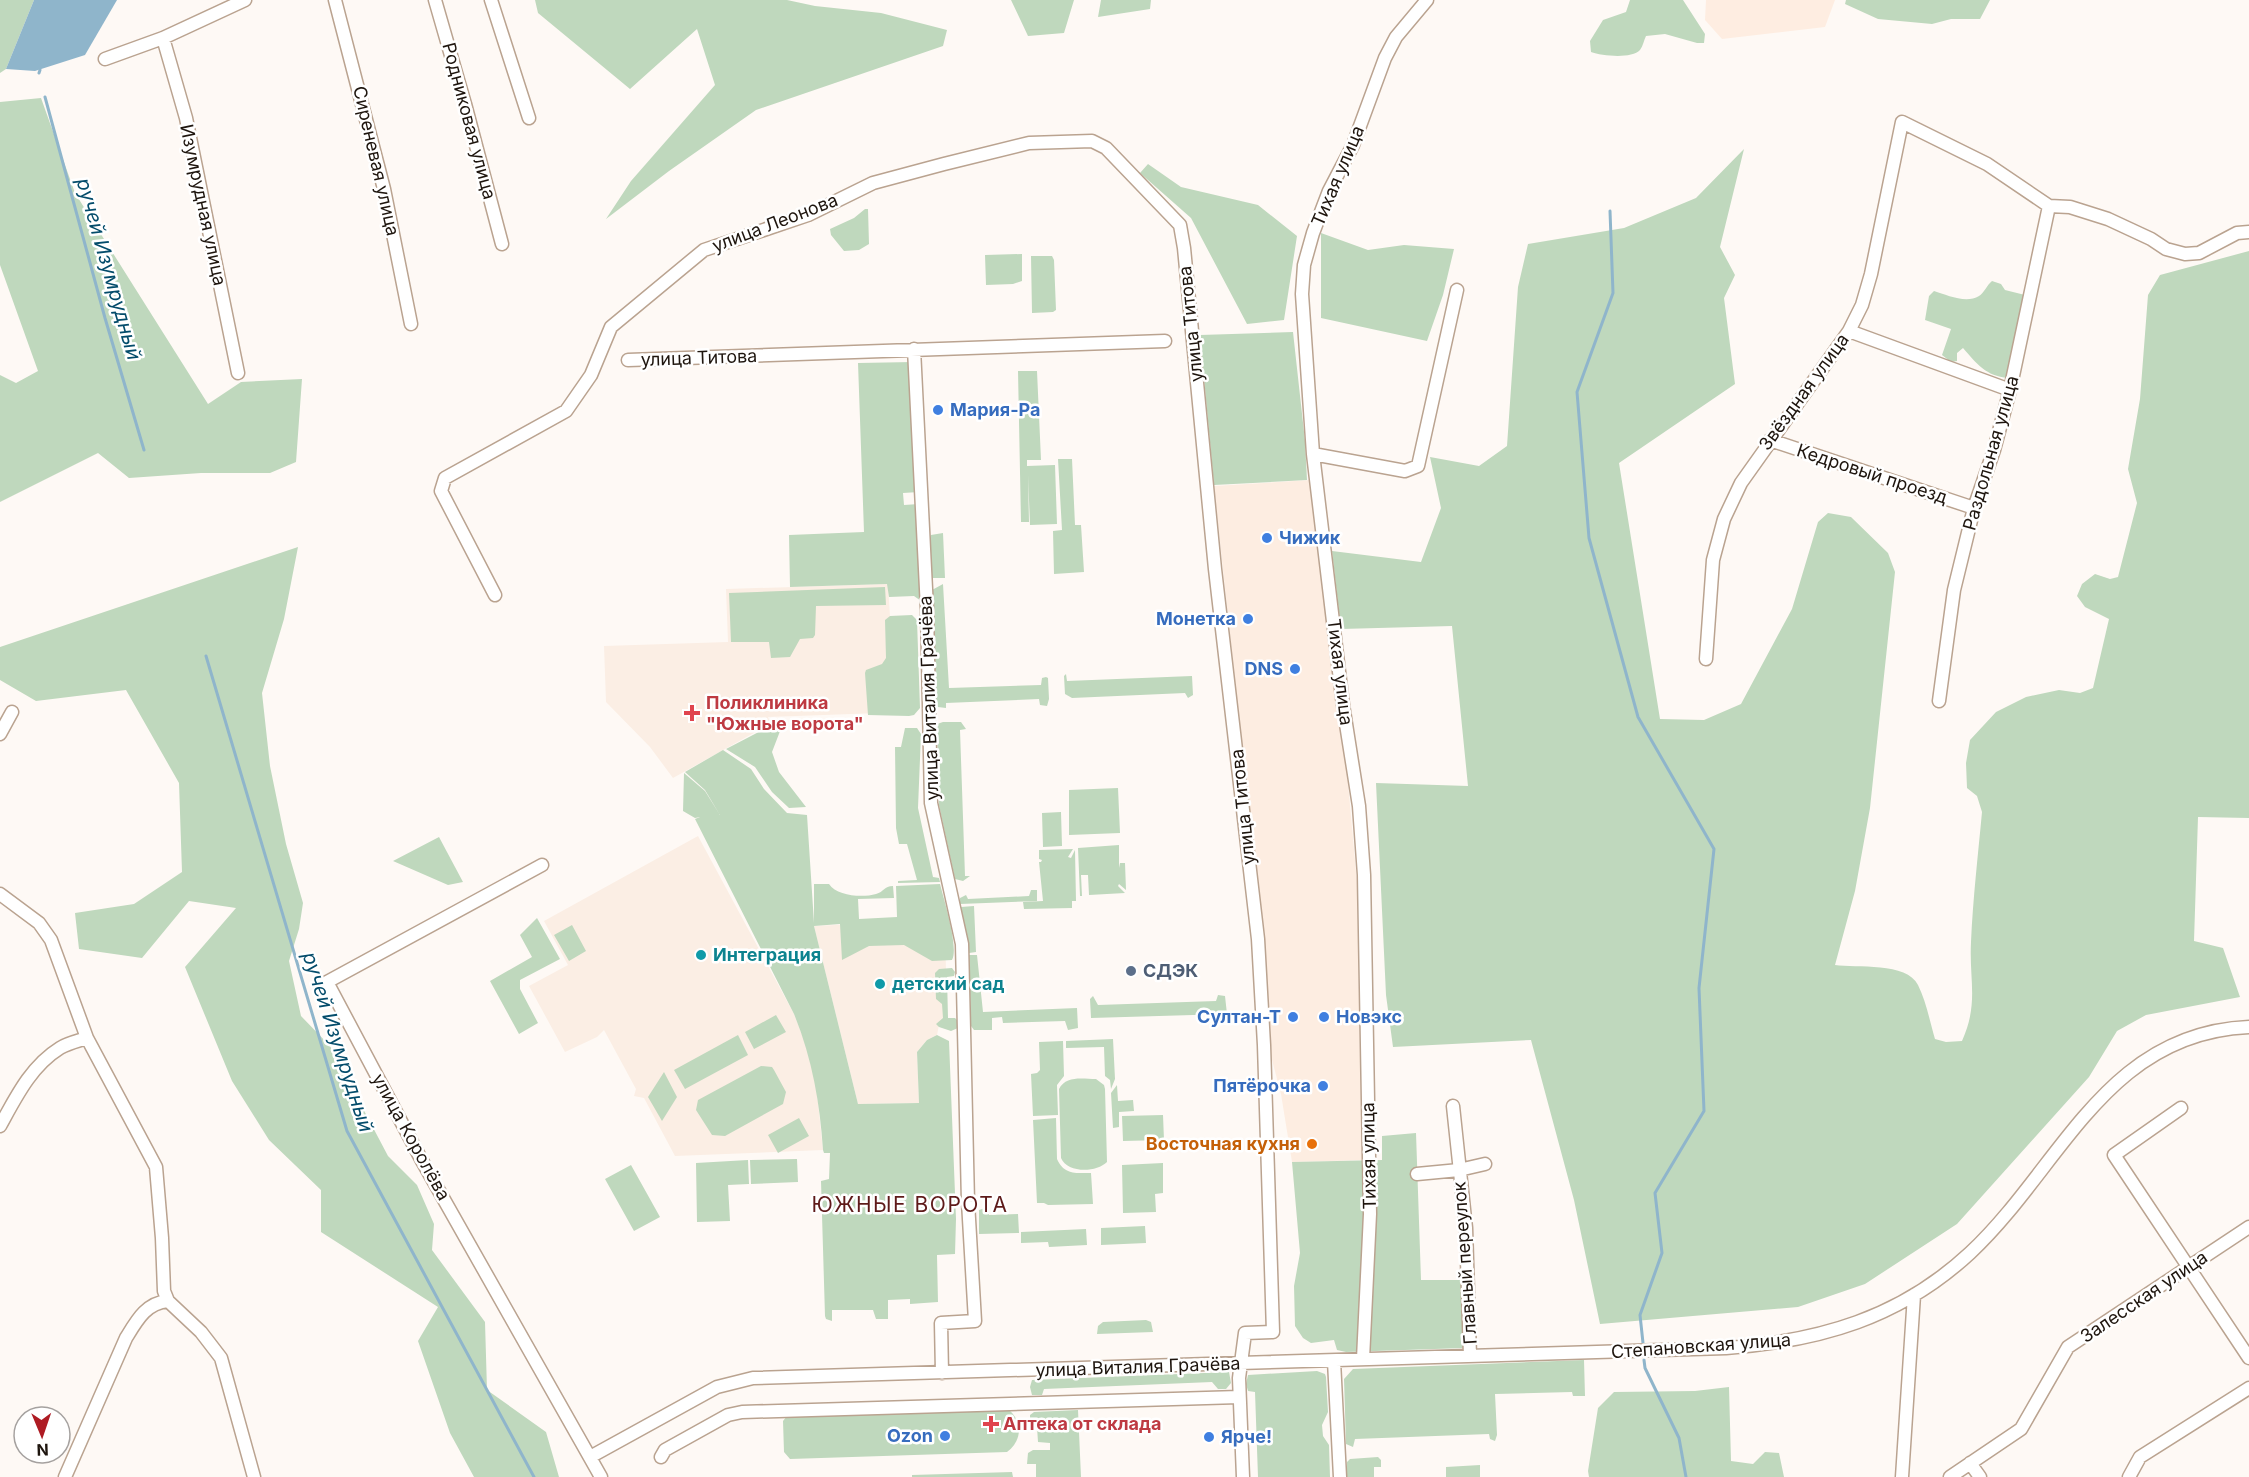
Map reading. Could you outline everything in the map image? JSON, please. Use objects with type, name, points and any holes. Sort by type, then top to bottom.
[{"type":"street","points":[[105,59],[163,38],[245,0]]},
{"type":"street","name":"Сиреневая улица","points":[[335,0],[384,189],[411,324]]},
{"type":"street","name":"Родниковая улица","points":[[435,0],[502,244]]},
{"type":"street","points":[[491,0],[530,118]]},
{"type":"street","name":"Тихая улица","points":[[1364,1359],[1370,1214],[1364,875],[1359,806],[1339,672],[1314,454],[1302,294],[1304,265],[1313,233],[1329,191],[1353,145],[1385,58],[1396,37],[1427,0]]},
{"type":"street","name":"Изумрудная улица","points":[[163,38],[186,118],[238,373]]},
{"type":"street","name":"Звёздная улица","points":[[1706,659],[1713,560],[1724,519],[1740,483],[1849,331],[1862,305],[1871,274],[1902,122],[1987,164],[2049,206]]},
{"type":"street","name":"улица Леонова","points":[[495,595],[441,491],[446,478],[566,411],[591,375],[611,327],[704,250],[808,215],[873,183],[1029,143],[1092,141],[1106,148],[1180,225]]},
{"type":"street","points":[[2049,206],[2070,207],[2108,219],[2151,239],[2166,249],[2185,254],[2199,253],[2237,233],[2249,232]]},
{"type":"street","name":"Раздольная улица","points":[[1938,701],[1954,590],[1974,508],[1994,450],[2010,390],[2049,206]]},
{"type":"street","name":"улица Титова","points":[[1180,225],[1215,569],[1258,939],[1263,1030],[1273,1332],[1245,1333],[1241,1364]]},
{"type":"street","points":[[1314,454],[1405,471],[1418,466],[1457,290]]},
{"type":"street","points":[[1849,331],[2010,390]]},
{"type":"street","name":"улица Титова","points":[[628,360],[1165,341]]},
{"type":"street","name":"улица Виталия Грачёва","points":[[914,349],[927,609],[931,803],[962,944],[968,1202],[975,1321],[941,1323],[942,1373]]},
{"type":"street","name":"Кедровый проезд","points":[[1770,440],[1974,508]]},
{"type":"street","points":[[0,734],[12,712]]},
{"type":"street","name":"улица Королёва","points":[[542,865],[327,982],[421,1159],[590,1457]]},
{"type":"street","points":[[0,894],[39,923],[51,940],[87,1038],[156,1167],[163,1284],[168,1301],[201,1332],[221,1358],[254,1477]]},
{"type":"street","name":"Степановская улица","points":[[1334,1361],[1760,1345],[1794,1340],[1846,1327],[1914,1295],[1971,1251],[2016,1202],[2081,1120],[2133,1069],[2170,1045],[2194,1035],[2215,1030],[2249,1027]]},
{"type":"street","points":[[0,1126],[20,1090],[41,1063],[61,1047],[87,1038]]},
{"type":"street","name":"Главный переулок","points":[[1453,1106],[1466,1228],[1470,1356]]},
{"type":"street","points":[[2181,1108],[2114,1155],[2249,1358]]},
{"type":"street","points":[[1417,1174],[1459,1170],[1485,1164]]},
{"type":"street","name":"Залесская улица","points":[[1950,1477],[2021,1429],[2068,1347],[2249,1227]]},
{"type":"street","points":[[1902,1477],[1914,1295]]},
{"type":"street","points":[[65,1477],[126,1338],[138,1317],[151,1305],[168,1301]]},
{"type":"street","points":[[1334,1361],[1340,1477]]},
{"type":"street","name":"улица Виталия Грачёва","points":[[590,1457],[717,1387],[753,1378],[1334,1361]]},
{"type":"street","points":[[1241,1364],[1239,1396],[1243,1477]]},
{"type":"street","points":[[2129,1477],[2140,1457],[2249,1388]]},
{"type":"street","points":[[661,1457],[665,1450],[720,1419],[742,1412],[1239,1396]]},
{"type":"street","points":[[590,1457],[601,1477]]},
{"type":"street","points":[[1970,1463],[1980,1477]]},
{"type":"shaded area","points":[[1706,0],[1835,0],[1825,27],[1722,39],[1705,20]]},
{"type":"shaded area","points":[[1311,480],[1348,783],[1357,883],[1360,1057],[1366,1160],[1292,1162],[1281,1094],[1271,1056],[1252,839],[1214,486]]},
{"type":"shaded area","points":[[888,584],[890,617],[908,712],[768,717],[770,724],[673,778],[650,747],[606,702],[604,646],[728,642],[726,589]]},
{"type":"shaded area","points":[[698,836],[794,1014],[805,1042],[816,1083],[823,1150],[675,1156],[644,1098],[634,1096],[636,1089],[604,1030],[597,1037],[565,1052],[529,986],[568,965],[544,921]]},
{"type":"shaded area","points":[[945,920],[947,1025],[939,1025],[937,1035],[927,1040],[917,1052],[919,1103],[858,1104],[814,926]]},
{"type":"green space","points":[[0,0],[34,0],[6,69],[0,73]]},
{"type":"green space","points":[[535,0],[787,0],[815,6],[881,13],[947,30],[943,46],[756,110],[606,219],[631,181],[715,85],[697,29],[630,89],[538,13]]},
{"type":"green space","points":[[1011,0],[1074,0],[1064,33],[1028,36]]},
{"type":"green space","points":[[1101,0],[1151,0],[1150,9],[1098,17]]},
{"type":"green space","points":[[1630,0],[1683,0],[1705,34],[1704,43],[1665,34],[1646,36],[1640,50],[1631,55],[1602,55],[1591,52],[1590,41],[1603,20],[1626,12]]},
{"type":"green space","points":[[1846,0],[1990,0],[1980,19],[1951,19],[1932,24],[1878,19],[1845,4]]},
{"type":"green space","points":[[41,98],[75,193],[208,404],[241,382],[302,379],[296,462],[270,473],[201,473],[129,478],[98,453],[0,502],[0,375],[16,383],[38,371],[0,265],[0,102]]},
{"type":"green space","points":[[1744,149],[1720,247],[1735,275],[1724,298],[1735,384],[1619,463],[1660,719],[1704,720],[1741,704],[1792,609],[1818,522],[1828,513],[1851,517],[1888,553],[1895,572],[1870,808],[1855,891],[1835,965],[1892,969],[1912,978],[1918,985],[1923,998],[1935,1039],[1946,1042],[1962,1041],[1972,1003],[1971,942],[1982,812],[1977,796],[1967,788],[1966,763],[1970,740],[1996,712],[2026,697],[2059,690],[2080,693],[2093,688],[2109,619],[2085,607],[2077,596],[2082,584],[2095,574],[2110,579],[2118,577],[2137,503],[2128,469],[2140,399],[2148,295],[2160,275],[2249,251],[2249,818],[2198,817],[2194,941],[2223,948],[2240,997],[2146,1015],[2117,1031],[2089,1077],[1957,1224],[1865,1284],[1798,1307],[1600,1324],[1574,1200],[1531,1040],[1393,1047],[1386,995],[1376,783],[1468,786],[1452,626],[1341,629],[1332,551],[1421,562],[1441,508],[1430,457],[1479,466],[1507,446],[1518,287],[1528,244],[1624,228],[1696,198]]},
{"type":"green space","points":[[1148,164],[1181,187],[1258,205],[1297,236],[1284,320],[1247,324],[1191,218],[1140,173]]},
{"type":"green space","points":[[868,209],[869,244],[859,250],[844,251],[831,235],[830,229],[854,218]]},
{"type":"green space","points":[[1321,233],[1368,250],[1404,245],[1454,249],[1443,295],[1427,341],[1321,318]]},
{"type":"green space","points":[[1022,254],[1022,281],[1013,284],[986,285],[985,255]]},
{"type":"green space","points":[[1031,256],[1052,256],[1054,260],[1056,310],[1053,312],[1032,313]]},
{"type":"green space","points":[[1992,281],[2001,284],[2005,290],[2025,295],[2008,378],[1988,372],[1963,348],[1957,353],[1957,361],[1951,362],[1942,355],[1951,329],[1925,320],[1929,296],[1934,291],[1956,298],[1974,298],[1981,295]]},
{"type":"green space","points":[[1293,332],[1307,480],[1214,485],[1200,335]]},
{"type":"green space","points":[[913,362],[919,492],[903,493],[904,505],[919,504],[921,601],[914,596],[889,597],[887,584],[790,587],[789,535],[864,532],[858,363]]},
{"type":"green space","points":[[1018,371],[1037,371],[1041,460],[1027,460],[1027,466],[1055,465],[1057,524],[1030,525],[1028,475],[1029,522],[1021,522]]},
{"type":"green space","points":[[1058,459],[1072,459],[1075,525],[1081,525],[1084,572],[1054,574],[1053,531],[1062,530]]},
{"type":"green space","points":[[943,533],[945,578],[929,578],[928,541],[931,535]]},
{"type":"green space","points":[[298,547],[284,619],[262,693],[270,766],[286,844],[303,903],[299,929],[289,961],[301,1016],[330,1046],[388,1156],[417,1185],[434,1224],[432,1250],[485,1322],[487,1390],[546,1432],[559,1477],[474,1477],[450,1433],[418,1341],[438,1307],[321,1232],[321,1190],[269,1140],[232,1081],[185,967],[236,908],[189,901],[142,958],[79,949],[75,913],[134,904],[182,872],[179,783],[126,690],[36,701],[0,680],[0,647]]},
{"type":"green space","points":[[943,584],[949,688],[1041,685],[1042,678],[1046,677],[1048,678],[1049,699],[1047,706],[1040,705],[1039,699],[946,703],[946,708],[938,707],[935,701],[932,590]]},
{"type":"green space","points":[[885,587],[886,605],[816,606],[815,635],[813,638],[800,639],[790,657],[771,658],[769,642],[731,642],[729,593]]},
{"type":"green space","points":[[912,615],[917,620],[920,708],[914,715],[909,716],[868,715],[865,673],[866,670],[882,664],[886,658],[885,620],[890,616]]},
{"type":"green space","points":[[1066,674],[1067,681],[1192,676],[1193,695],[1188,698],[1185,693],[1072,698],[1065,694],[1064,676]]},
{"type":"green space","points":[[961,722],[966,729],[960,730],[965,876],[970,876],[963,881],[955,879],[939,805],[937,724]]},
{"type":"green space","points":[[770,726],[782,726],[772,752],[779,772],[806,807],[789,808],[772,792],[755,767],[726,749]]},
{"type":"green space","points":[[905,728],[917,728],[921,734],[918,808],[933,877],[939,878],[940,882],[898,883],[898,881],[917,880],[907,844],[899,844],[896,828],[895,747],[901,747]]},
{"type":"green space","points":[[723,750],[751,769],[764,789],[787,813],[807,815],[814,923],[814,884],[829,884],[838,891],[857,896],[876,894],[893,886],[894,898],[858,899],[859,919],[897,917],[896,886],[940,884],[954,945],[952,960],[932,961],[904,945],[869,946],[842,960],[840,924],[814,926],[858,1104],[919,1103],[917,1052],[927,1040],[937,1035],[949,1041],[956,1219],[955,1254],[937,1255],[938,1302],[910,1304],[910,1299],[888,1300],[888,1319],[876,1319],[873,1310],[832,1310],[832,1321],[826,1319],[825,1316],[821,1181],[829,1179],[830,1153],[824,1153],[823,1150],[820,1115],[806,1047],[794,1014],[695,819],[700,817],[695,818],[683,811],[684,773],[705,791],[720,815],[705,790],[685,772]]},
{"type":"green space","points":[[1118,788],[1120,833],[1069,835],[1069,790]]},
{"type":"green space","points":[[1061,812],[1062,846],[1043,847],[1042,813]]},
{"type":"green space","points":[[439,837],[463,882],[448,885],[393,861]]},
{"type":"green space","points":[[1119,845],[1119,868],[1120,863],[1125,863],[1126,890],[1119,884],[1118,886],[1125,893],[1089,895],[1088,875],[1081,875],[1082,896],[1080,896],[1078,848]]},
{"type":"green space","points":[[1073,849],[1068,857],[1071,858],[1075,850],[1076,901],[1072,901],[1072,908],[1024,909],[1023,902],[1043,901],[1039,862],[1042,860],[1039,859],[1039,850]]},
{"type":"green space","points":[[1031,890],[1037,890],[1037,901],[960,904],[960,898],[966,895],[968,899],[1029,896]]},
{"type":"green space","points":[[974,906],[976,952],[969,953],[961,907]]},
{"type":"green space","points":[[537,918],[560,959],[520,980],[520,989],[538,1023],[519,1034],[490,981],[532,957],[520,935]]},
{"type":"green space","points":[[572,925],[586,951],[569,961],[554,935]]},
{"type":"green space","points":[[969,955],[977,955],[983,1012],[1077,1008],[1078,1028],[1068,1030],[1065,1021],[1003,1023],[1002,1017],[992,1018],[992,1030],[974,1030],[971,1026]]},
{"type":"green space","points":[[952,968],[955,972],[954,976],[947,977],[948,1018],[955,1018],[958,1021],[958,1028],[951,1031],[936,1024],[943,1018],[942,1004],[936,999],[935,973],[939,969]]},
{"type":"green space","points":[[1218,995],[1225,996],[1227,1014],[1091,1018],[1090,999],[1093,996],[1098,1005],[1216,1001]]},
{"type":"green space","points":[[776,1015],[786,1032],[754,1049],[745,1032]]},
{"type":"green space","points":[[738,1035],[748,1055],[685,1089],[674,1070]]},
{"type":"green space","points":[[1113,1039],[1115,1079],[1111,1089],[1110,1080],[1105,1076],[1104,1047],[1066,1048],[1066,1041]]},
{"type":"green space","points":[[1063,1041],[1064,1076],[1057,1085],[1058,1115],[1033,1116],[1031,1074],[1040,1070],[1039,1042]]},
{"type":"green space","points":[[761,1066],[772,1067],[774,1070],[786,1092],[783,1104],[725,1136],[712,1135],[696,1110],[698,1100]]},
{"type":"green space","points":[[664,1072],[677,1097],[662,1121],[648,1097]]},
{"type":"green space","points":[[1096,1079],[1104,1085],[1105,1089],[1107,1162],[1089,1170],[1075,1169],[1064,1163],[1061,1158],[1059,1089],[1070,1080]]},
{"type":"green space","points":[[1117,1085],[1118,1101],[1133,1100],[1134,1111],[1119,1112],[1119,1127],[1113,1128],[1111,1093]]},
{"type":"green space","points":[[1163,1115],[1164,1140],[1123,1141],[1122,1116]]},
{"type":"green space","points":[[799,1118],[809,1136],[778,1153],[768,1135]]},
{"type":"green space","points":[[1056,1118],[1057,1159],[1067,1170],[1075,1173],[1091,1173],[1093,1204],[1048,1205],[1037,1203],[1033,1120]]},
{"type":"green space","points":[[1416,1133],[1421,1280],[1465,1280],[1464,1348],[1346,1352],[1337,1350],[1334,1340],[1311,1343],[1303,1338],[1295,1326],[1294,1286],[1300,1253],[1292,1162],[1382,1160],[1382,1136]]},
{"type":"green space","points":[[797,1159],[798,1182],[751,1184],[750,1160]]},
{"type":"green space","points":[[748,1160],[749,1184],[728,1185],[730,1221],[697,1222],[696,1163]]},
{"type":"green space","points":[[1163,1163],[1163,1193],[1155,1194],[1156,1212],[1123,1213],[1122,1165]]},
{"type":"green space","points":[[631,1165],[660,1217],[634,1231],[605,1179]]},
{"type":"green space","points":[[988,1207],[989,1215],[1018,1214],[1019,1233],[979,1234],[979,1210]]},
{"type":"green space","points":[[1145,1226],[1146,1243],[1101,1245],[1101,1228]]},
{"type":"green space","points":[[1086,1229],[1087,1245],[1049,1247],[1048,1242],[1021,1243],[1021,1232]]},
{"type":"green space","points":[[1146,1320],[1151,1322],[1153,1332],[1097,1334],[1098,1326],[1103,1322]]},
{"type":"green space","points":[[1584,1360],[1585,1396],[1573,1396],[1572,1392],[1495,1394],[1497,1435],[1495,1441],[1490,1439],[1489,1434],[1355,1439],[1353,1447],[1346,1444],[1344,1379],[1353,1369]]},
{"type":"green space","points":[[1317,1371],[1325,1374],[1326,1377],[1328,1412],[1322,1425],[1323,1436],[1329,1445],[1330,1477],[1258,1477],[1255,1392],[1248,1391],[1246,1384],[1248,1375]]},
{"type":"green space","points":[[1229,1372],[1231,1383],[1226,1389],[1218,1389],[1212,1382],[1044,1389],[1042,1395],[1032,1395],[1030,1387],[1032,1380]]},
{"type":"green space","points":[[1729,1387],[1731,1461],[1753,1464],[1765,1452],[1779,1453],[1784,1477],[1589,1477],[1598,1408],[1614,1392],[1695,1391]]},
{"type":"green space","points":[[1009,1410],[1017,1420],[1019,1431],[1016,1442],[1007,1452],[790,1459],[784,1452],[783,1421],[787,1416]]},
{"type":"green space","points":[[1078,1410],[1081,1477],[1036,1477],[1036,1464],[1027,1464],[1028,1453],[1033,1450],[1050,1450],[1050,1443],[1038,1442],[1037,1427],[1030,1427],[1030,1415],[1034,1412]]},
{"type":"green space","points":[[1378,1457],[1381,1460],[1381,1467],[1374,1467],[1374,1477],[1347,1477],[1347,1462],[1350,1459]]},
{"type":"green space","points":[[1480,1465],[1480,1477],[1446,1477],[1446,1467]]},
{"type":"green space","points":[[1012,1472],[1013,1477],[912,1477],[912,1475]]},
{"type":"water","points":[[34,0],[117,0],[85,55],[35,71],[6,69]]},
{"type":"waterway","name":"ручей Изумрудный","points":[[45,97],[105,318],[144,450]]},
{"type":"waterway","points":[[1610,211],[1613,293],[1577,392],[1589,538],[1638,717],[1714,849],[1699,988],[1704,1111],[1655,1193],[1662,1253],[1640,1315],[1643,1343]]},
{"type":"waterway","name":"ручей Изумрудный","points":[[206,656],[347,1131],[534,1477]]},
{"type":"waterway","points":[[1644,1360],[1645,1368],[1679,1438],[1686,1477]]},
{"type":"place","name":"Мария-Ра","points":[[938,410]]},
{"type":"place","name":"Чижик","points":[[1267,538]]},
{"type":"place","name":"Монетка","points":[[1248,619]]},
{"type":"place","name":"DNS","points":[[1295,669]]},
{"type":"place","name":"Поликлиника \"Южные ворота\"","points":[[692,713]]},
{"type":"place","name":"Интеграция","points":[[701,955]]},
{"type":"place","name":"СДЭК","points":[[1131,971]]},
{"type":"place","name":"детский сад","points":[[880,984]]},
{"type":"place","name":"Султан-Т","points":[[1293,1017]]},
{"type":"place","name":"Новэкс","points":[[1324,1017]]},
{"type":"place","name":"Пятёрочка","points":[[1323,1086]]},
{"type":"place","name":"Восточная кухня","points":[[1312,1144]]},
{"type":"place","name":"Аптека от склада","points":[[991,1424]]},
{"type":"place","name":"Ozon","points":[[945,1436]]},
{"type":"place","name":"Ярче!","points":[[1209,1437]]},
{"type":"district","name":"ЮЖНЫЕ ВОРОТА","points":[[910,1205]]}]
